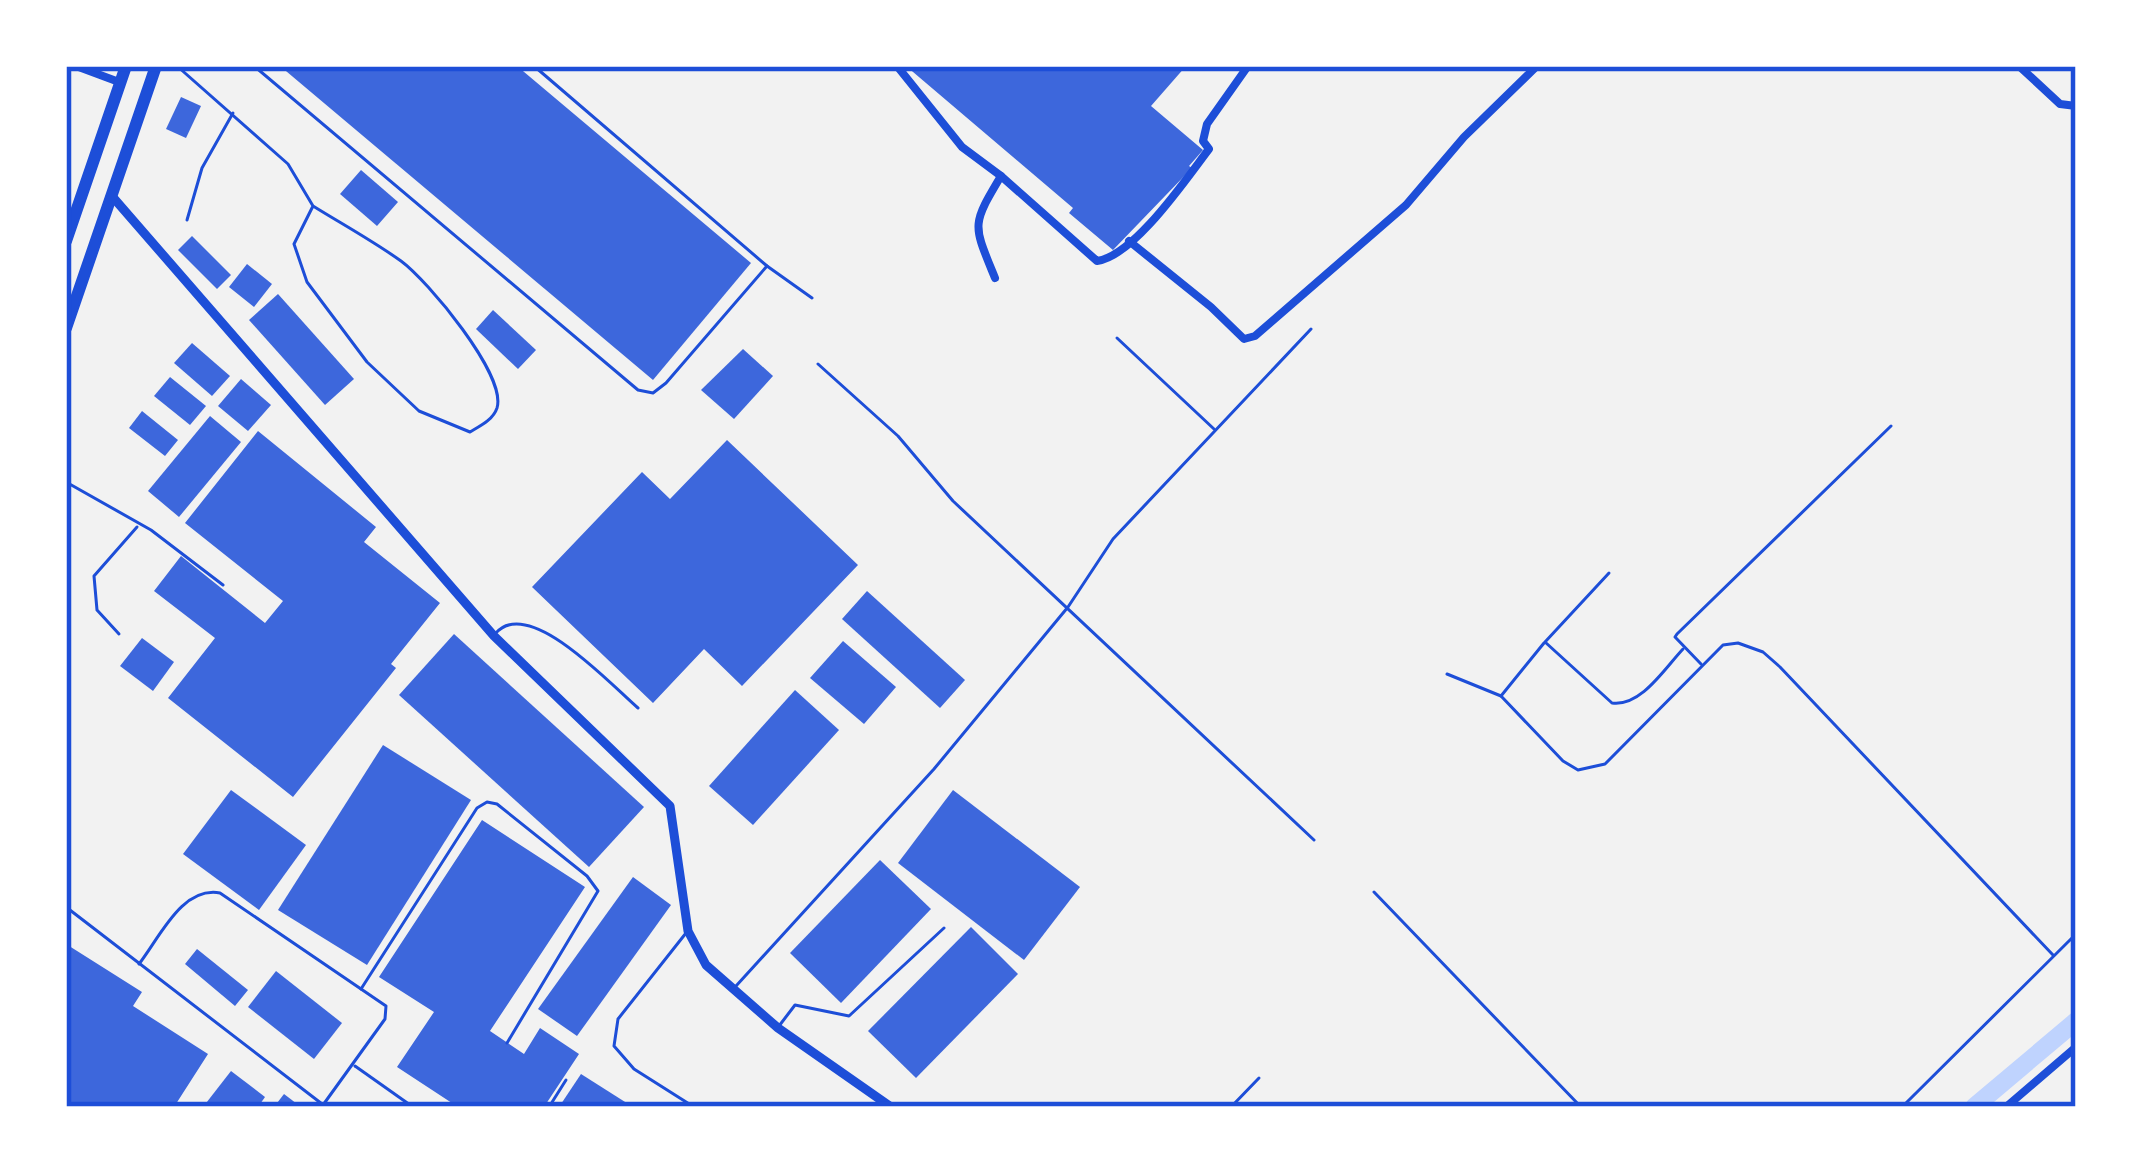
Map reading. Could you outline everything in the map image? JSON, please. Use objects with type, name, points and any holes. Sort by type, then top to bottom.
[{"type":"highway","points":[[66,241],[126,66]]},
{"type":"highway","points":[[66,328],[156,66]]},
{"type":"street","points":[[76,66],[120,82]]},
{"type":"street","points":[[897,66],[962,147],[1097,261],[1108,259],[1150,222],[1209,149],[1203,141],[1207,124],[1248,66]]},
{"type":"street","points":[[1129,241],[1244,339],[1255,336],[1406,205],[1464,136],[1537,66]]},
{"type":"street","points":[[2019,66],[2060,104],[2076,106]]},
{"type":"street","points":[[995,278],[976,220],[1001,176]]},
{"type":"street","points":[[111,195],[494,636],[670,806],[688,931],[706,965],[778,1028],[891,1107]]},
{"type":"street","points":[[2006,1107],[2076,1047]]},
{"type":"lane","points":[[177,66],[289,164],[313,206],[404,263],[431,290],[485,362],[497,389],[497,408],[487,422],[470,432],[419,411],[368,362],[307,283],[293,244],[313,206]]},
{"type":"lane","points":[[254,66],[638,391],[653,393],[666,383],[767,266]]},
{"type":"lane","points":[[535,66],[767,266],[812,298]]},
{"type":"lane","points":[[187,220],[202,168],[232,113]]},
{"type":"lane","points":[[731,991],[934,769],[1068,608],[1113,539],[1311,328]]},
{"type":"lane","points":[[1117,338],[1215,430]]},
{"type":"lane","points":[[818,364],[898,436],[953,501],[1313,840]]},
{"type":"lane","points":[[1702,665],[1683,649],[1677,634],[1891,426]]},
{"type":"lane","points":[[66,482],[151,530],[223,586]]},
{"type":"lane","points":[[119,634],[97,610],[94,577],[139,526]]},
{"type":"lane","points":[[1501,696],[1610,573]]},
{"type":"lane","points":[[494,636],[503,625],[518,622],[547,631],[638,708]]},
{"type":"lane","points":[[1545,641],[1612,703],[1619,704],[1638,697],[1683,649]]},
{"type":"lane","points":[[1447,674],[1501,696],[1563,761],[1578,770],[1605,764],[1723,645],[1738,643],[1763,652],[2053,955]]},
{"type":"lane","points":[[361,989],[477,808],[487,802],[496,804],[587,876],[598,891],[507,1043]]},
{"type":"lane","points":[[66,907],[139,964],[325,1106],[385,1019],[386,1006],[220,893],[205,890],[190,897],[139,964]]},
{"type":"lane","points":[[1374,892],[1581,1107]]},
{"type":"lane","points":[[778,1028],[795,1005],[849,1016],[944,928]]},
{"type":"lane","points":[[688,931],[619,1019],[614,1046],[634,1069],[694,1107]]},
{"type":"lane","points":[[1902,1107],[2076,934]]},
{"type":"lane","points":[[353,1065],[412,1107]]},
{"type":"lane","points":[[1231,1107],[1259,1078]]},
{"type":"lane","points":[[549,1107],[566,1080]]},
{"type":"lane","points":[[866,1106],[874,1096]]},
{"type":"building","points":[[280,66],[517,66],[751,263],[653,380]]},
{"type":"building","points":[[906,66],[1186,66],[1151,106],[1203,150],[1189,166],[1192,168],[1113,250],[1069,213],[1073,208]]},
{"type":"building","points":[[181,97],[201,106],[186,138],[166,129]]},
{"type":"building","points":[[361,170],[398,202],[377,226],[340,194]]},
{"type":"building","points":[[192,236],[231,275],[217,289],[178,250]]},
{"type":"building","points":[[247,264],[272,284],[254,307],[229,287]]},
{"type":"building","points":[[278,294],[354,379],[325,405],[249,320]]},
{"type":"building","points":[[493,310],[536,350],[518,369],[476,329]]},
{"type":"building","points":[[192,343],[230,376],[212,396],[174,363]]},
{"type":"building","points":[[743,349],[773,376],[734,419],[701,390]]},
{"type":"building","points":[[170,377],[206,406],[190,425],[154,396]]},
{"type":"building","points":[[241,379],[271,405],[248,431],[218,406]]},
{"type":"building","points":[[142,411],[178,440],[165,456],[129,428]]},
{"type":"building","points":[[210,416],[241,442],[179,517],[148,491]]},
{"type":"building","points":[[258,431],[376,527],[364,542],[440,603],[391,664],[396,668],[293,797],[168,698],[215,638],[154,591],[181,556],[265,623],[283,601],[185,523]]},
{"type":"building","points":[[727,440],[858,565],[742,686],[704,649],[653,703],[532,587],[642,472],[670,499]]},
{"type":"building","points":[[867,591],[965,680],[940,708],[842,619]]},
{"type":"building","points":[[454,634],[644,807],[589,867],[399,695]]},
{"type":"building","points":[[142,638],[174,662],[153,691],[120,666]]},
{"type":"building","points":[[843,641],[896,687],[864,724],[810,678]]},
{"type":"building","points":[[795,690],[839,730],[753,825],[709,786]]},
{"type":"building","points":[[383,745],[471,800],[367,965],[278,910]]},
{"type":"building","points":[[231,790],[306,845],[259,910],[183,854]]},
{"type":"building","points":[[953,790],[1080,887],[1024,960],[898,863]]},
{"type":"building","points":[[482,820],[585,887],[490,1031],[524,1054],[540,1028],[579,1054],[544,1107],[458,1107],[397,1067],[434,1012],[379,977]]},
{"type":"building","points":[[880,860],[931,909],[841,1003],[790,953]]},
{"type":"building","points":[[633,877],[671,905],[577,1036],[538,1009]]},
{"type":"building","points":[[971,927],[1018,974],[916,1078],[868,1031]]},
{"type":"building","points":[[66,944],[142,992],[133,1006],[208,1054],[174,1107],[66,1107]]},
{"type":"building","points":[[197,949],[248,990],[235,1006],[185,964]]},
{"type":"building","points":[[276,971],[342,1023],[314,1059],[248,1007]]},
{"type":"building","points":[[231,1071],[265,1097],[258,1107],[203,1107]]},
{"type":"building","points":[[581,1074],[633,1107],[559,1107]]},
{"type":"building","points":[[284,1094],[301,1107],[274,1107]]},
{"type":"waterway","points":[[1974,1107],[2076,1021]]}]
